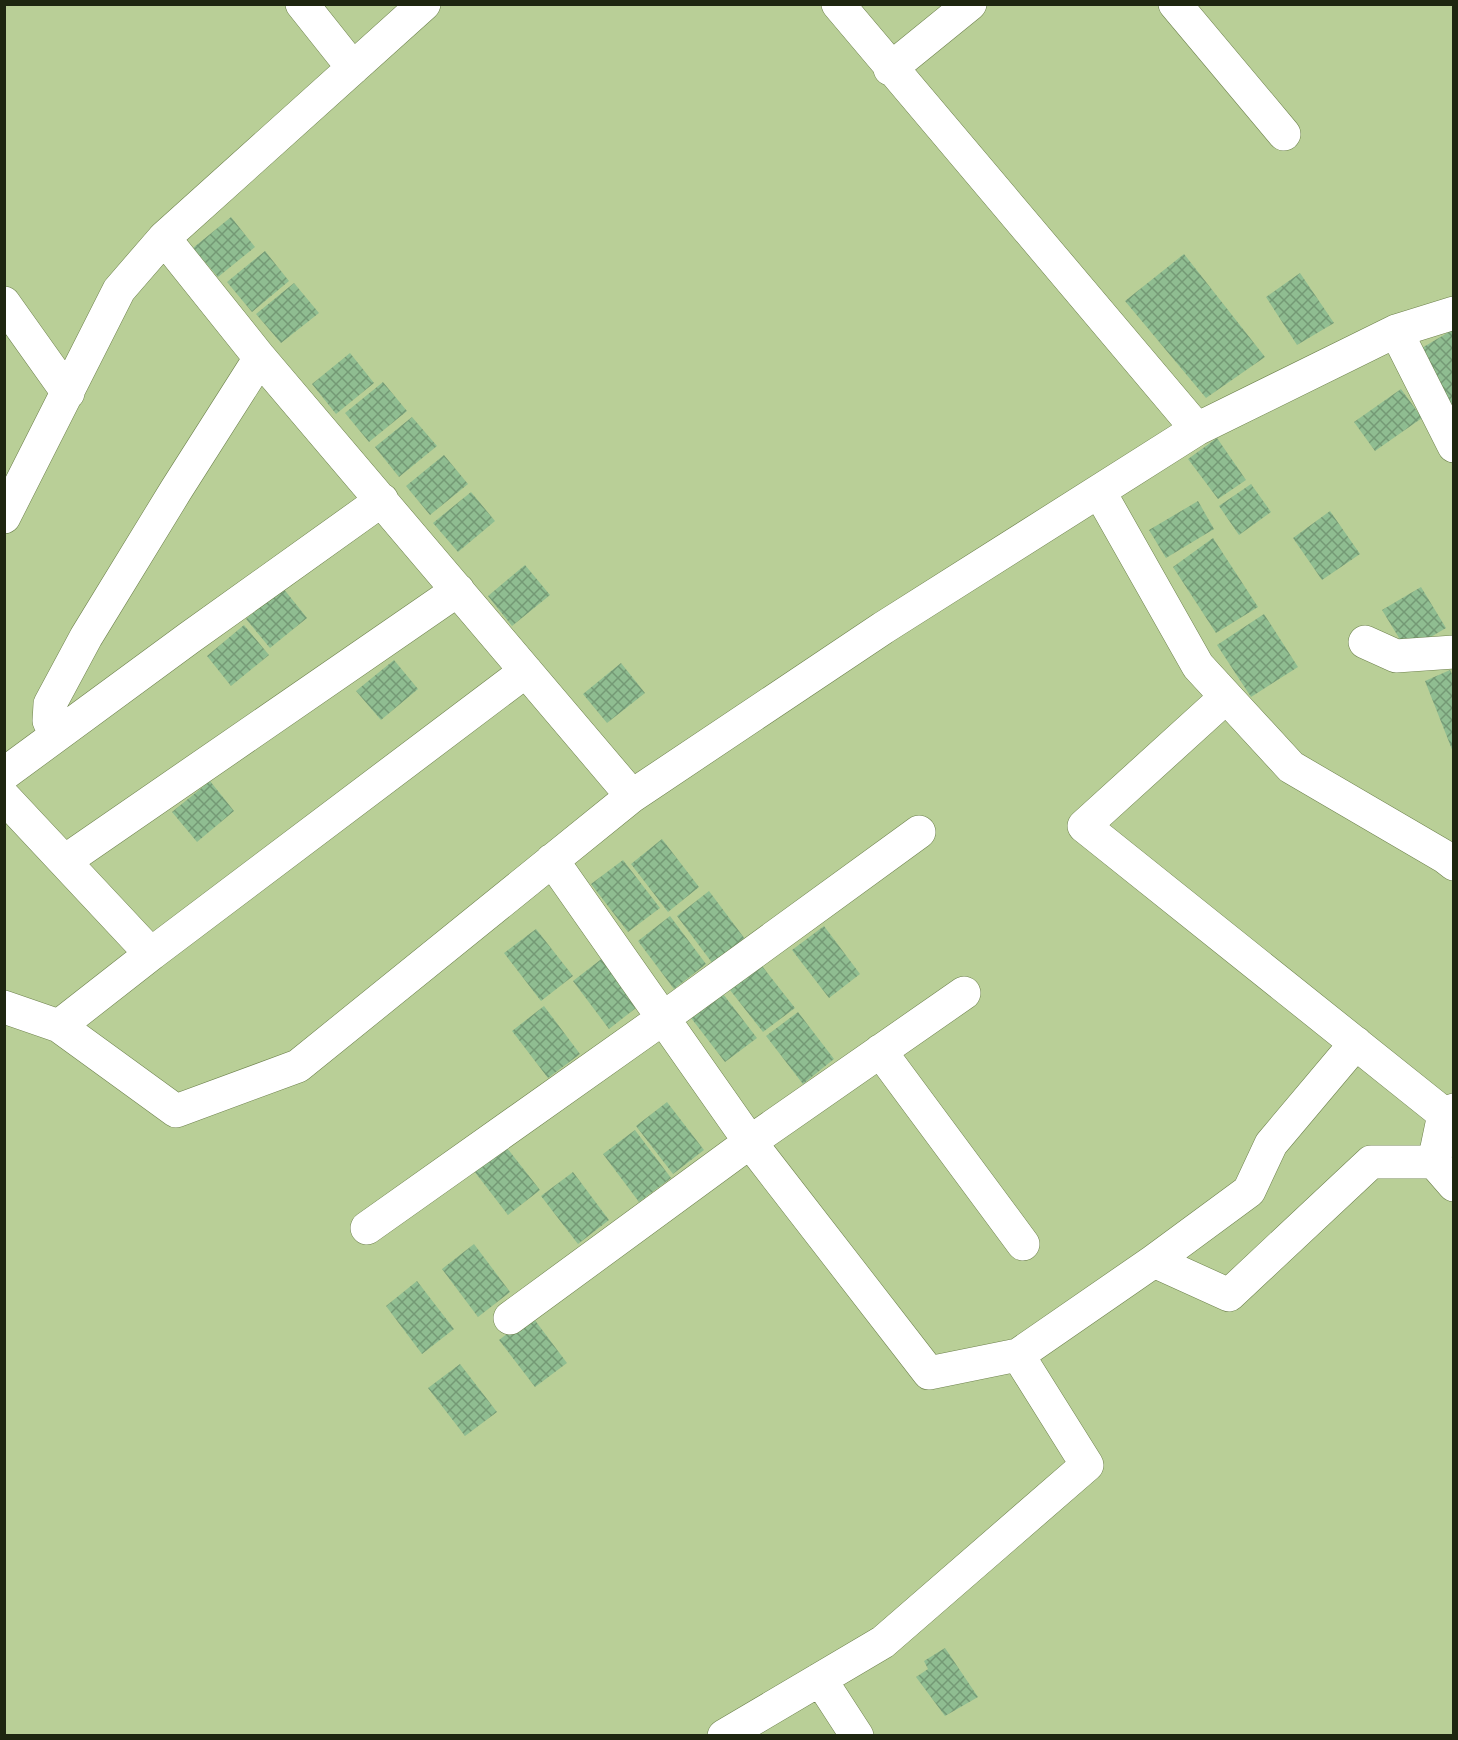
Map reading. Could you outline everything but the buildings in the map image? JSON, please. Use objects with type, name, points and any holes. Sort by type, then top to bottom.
[{"type":"street","points":[[302,4],[352,68]]},
{"type":"street","points":[[4,516],[119,290],[164,238],[424,4]]},
{"type":"street","points":[[838,4],[890,69],[1197,429]]},
{"type":"street","points":[[890,69],[970,4]]},
{"type":"street","points":[[1175,4],[1284,134]]},
{"type":"street","points":[[164,238],[260,358],[632,796]]},
{"type":"street","points":[[4,303],[68,393]]},
{"type":"street","points":[[4,1007],[59,1026],[176,1111],[298,1066],[632,796],[883,628],[1197,429],[1395,331],[1454,313]]},
{"type":"street","points":[[1395,331],[1454,446]]},
{"type":"street","points":[[57,735],[49,721],[50,704],[86,637],[260,358]]},
{"type":"street","points":[[1099,491],[1198,666],[1291,767],[1454,864]]},
{"type":"street","points":[[4,774],[382,500]]},
{"type":"street","points":[[64,861],[458,590]]},
{"type":"street","points":[[1365,642],[1396,656],[1454,652]]},
{"type":"street","points":[[59,1026],[526,671]]},
{"type":"street","points":[[1154,1261],[1229,1295],[1371,1162],[1444,1173],[1449,1112],[1356,1043],[1084,826],[1226,697]]},
{"type":"street","points":[[4,797],[151,954]]},
{"type":"street","points":[[367,1228],[662,1019],[920,832]]},
{"type":"street","points":[[552,860],[750,1143],[930,1373],[1018,1355],[1154,1261],[1249,1191],[1270,1144],[1356,1043]]},
{"type":"street","points":[[510,1318],[750,1143],[964,993]]},
{"type":"street","points":[[880,1052],[1023,1244]]},
{"type":"street","points":[[724,1736],[883,1642],[1087,1465],[1018,1355]]},
{"type":"street","points":[[820,1679],[857,1736]]}]
